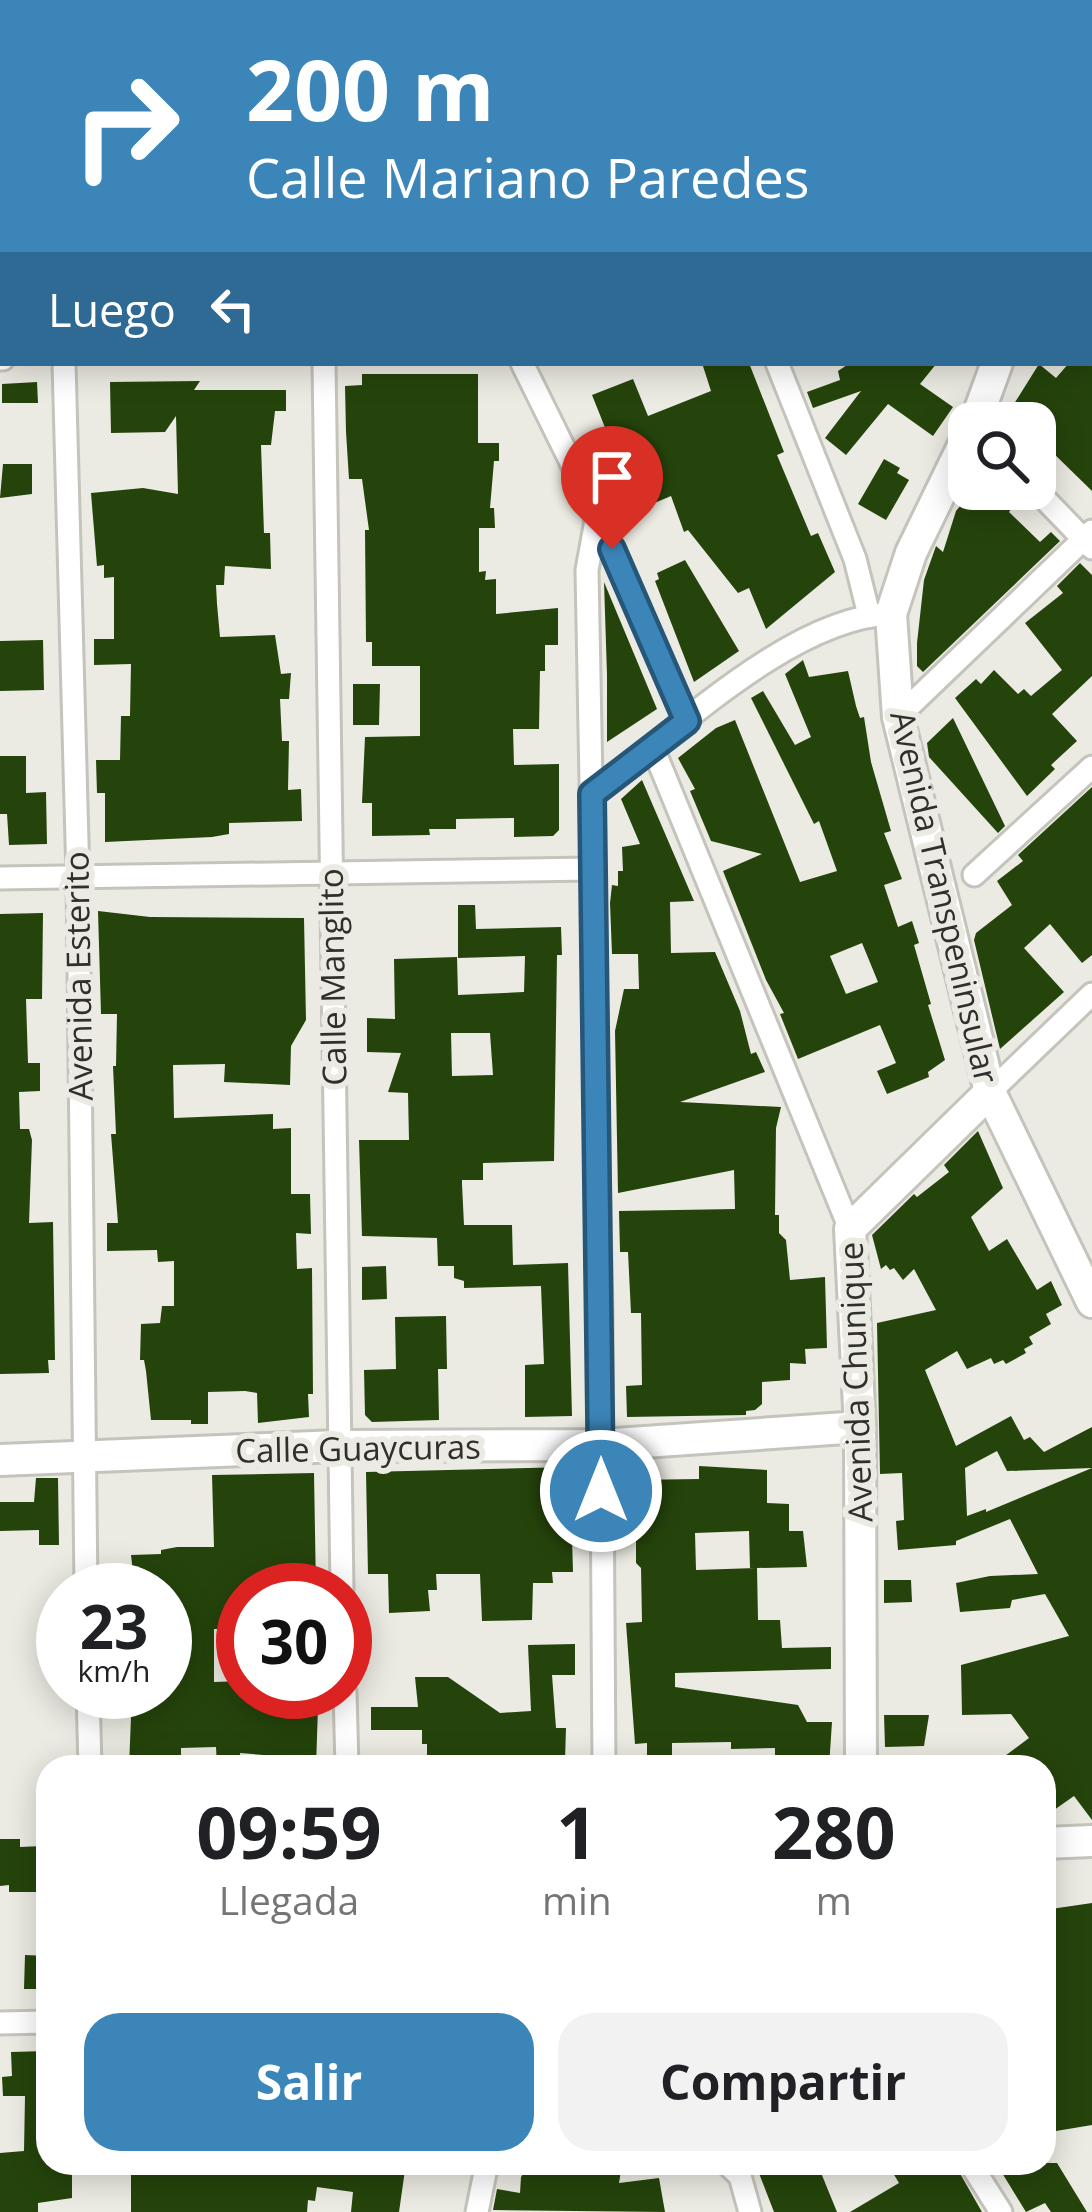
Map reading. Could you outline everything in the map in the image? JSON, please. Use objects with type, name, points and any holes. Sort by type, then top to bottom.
[{"type":"street","name":"Avenida Esterito","points":[[64,366],[78,878],[86,1563]]},
{"type":"street","name":"Calle Manglito","points":[[324,366],[341,1563]]},
{"type":"street","points":[[523,366],[597,515],[687,721]]},
{"type":"street","points":[[778,366],[880,614]]},
{"type":"street","points":[[982,402],[996,366]]},
{"type":"street","points":[[880,614],[948,476]]},
{"type":"street","points":[[898,717],[1089,539],[1056,508]]},
{"type":"street","points":[[597,515],[587,570],[604,1755]]},
{"type":"street","points":[[592,794],[786,649],[827,627],[880,614]]},
{"type":"street","name":"Avenida Transpeninsular","points":[[880,614],[898,717],[990,1092],[1092,1302]]},
{"type":"street","name":"Avenida Chunique","points":[[653,748],[850,1229],[860,1427],[862,1755]]},
{"type":"street","points":[[974,875],[1092,767]]},
{"type":"street","points":[[0,878],[592,869]]},
{"type":"street","points":[[850,1229],[1092,994]]},
{"type":"street","name":"Calle Guaycuras","points":[[0,1460],[338,1446],[601,1445],[860,1427]]},
{"type":"street","points":[[89,1719],[90,1755]]},
{"type":"street","points":[[346,1719],[347,1755]]},
{"type":"street","points":[[1056,1842],[1092,1841]]},
{"type":"street","points":[[0,2024],[36,2022]]},
{"type":"street","points":[[477,2212],[485,2175]]},
{"type":"street","points":[[735,2175],[751,2212]]},
{"type":"street","points":[[978,2175],[1001,2212]]},
{"type":"building","points":[[703,366],[750,366],[784,452],[777,455],[811,536],[818,533],[835,572],[766,629],[749,588],[738,593],[688,530],[684,532],[671,496],[638,510],[592,395],[633,379],[648,416],[711,391]]},
{"type":"building","points":[[846,366],[935,366],[920,384],[948,404],[948,414],[933,436],[888,404],[846,455],[825,438],[861,391],[813,408],[807,392],[840,380],[838,371]]},
{"type":"building","points":[[1041,366],[1056,378],[1066,366],[1092,366],[1092,491],[1056,456],[1056,402],[1015,402]]},
{"type":"building","points":[[362,374],[478,374],[478,443],[499,443],[490,508],[494,508],[495,528],[479,528],[479,572],[486,571],[485,580],[496,579],[496,614],[558,608],[558,645],[545,645],[545,671],[540,671],[539,729],[513,729],[514,765],[559,764],[559,830],[553,836],[514,837],[514,818],[456,819],[456,829],[429,829],[430,835],[372,836],[372,803],[362,803],[365,737],[420,736],[420,666],[372,666],[372,642],[366,642],[365,530],[369,530],[362,479],[349,479],[345,386],[362,385]]},
{"type":"building","points":[[200,381],[194,390],[286,390],[286,411],[275,411],[271,445],[261,445],[264,533],[270,533],[271,569],[225,566],[224,585],[216,585],[220,637],[275,635],[281,674],[291,673],[289,699],[280,699],[282,741],[289,741],[288,790],[301,789],[302,821],[229,823],[229,834],[212,837],[105,842],[105,793],[97,793],[96,760],[120,760],[121,716],[130,716],[131,664],[94,665],[94,639],[114,639],[114,577],[104,578],[104,565],[97,566],[91,493],[143,488],[178,494],[176,416],[165,432],[111,433],[110,382]]},
{"type":"building","points":[[37,382],[38,403],[2,403],[2,384]]},
{"type":"building","points":[[884,459],[909,480],[886,520],[858,504]]},
{"type":"building","points":[[3,464],[32,464],[32,494],[0,498]]},
{"type":"building","points":[[1010,510],[1040,542],[1051,532],[1060,541],[923,672],[917,666],[917,643],[924,580],[936,546],[943,552],[956,511]]},
{"type":"building","points":[[685,560],[739,651],[694,682],[655,581],[657,573]]},
{"type":"building","points":[[1080,563],[1092,575],[1092,676],[1052,714],[1077,741],[1027,796],[955,698],[976,679],[981,684],[994,670],[1018,694],[1024,689],[1031,696],[1062,670],[1025,623],[1063,593],[1057,586]]},
{"type":"building","points":[[604,582],[657,709],[607,742],[607,675]]},
{"type":"building","points":[[43,640],[44,690],[0,691],[0,641]]},
{"type":"building","points":[[803,660],[809,677],[848,671],[891,831],[884,833],[902,879],[884,885],[898,927],[912,921],[919,943],[914,945],[945,1060],[928,1072],[929,1077],[887,1094],[877,1071],[896,1063],[880,1025],[798,1059],[780,1014],[784,1013],[723,871],[762,854],[711,841],[690,791],[695,789],[678,758],[716,728],[735,720],[800,882],[837,871],[819,821],[814,824],[751,698],[763,691],[795,745],[811,737],[785,674]],"holes":[[[862,943],[878,982],[846,994],[830,956]]]},
{"type":"building","points":[[353,684],[380,684],[379,725],[353,725]]},
{"type":"building","points":[[953,718],[1005,826],[998,833],[929,757],[927,743]]},
{"type":"building","points":[[0,756],[26,756],[26,793],[46,792],[47,844],[9,845],[7,814],[0,814]]},
{"type":"building","points":[[642,780],[694,901],[670,902],[671,953],[715,952],[740,1011],[751,1054],[756,1052],[765,1072],[680,1102],[781,1107],[776,1128],[775,1215],[779,1215],[779,1233],[786,1240],[790,1280],[825,1277],[827,1348],[805,1349],[806,1364],[790,1363],[790,1380],[762,1382],[762,1404],[746,1415],[627,1417],[626,1386],[642,1385],[641,1313],[631,1313],[628,1252],[620,1252],[619,1211],[735,1209],[734,1170],[618,1193],[615,1031],[624,989],[639,989],[638,954],[612,954],[610,903],[612,885],[618,886],[618,871],[623,871],[622,847],[640,844],[621,799]]},
{"type":"building","points":[[1092,787],[1092,955],[1082,963],[1050,924],[1024,948],[1064,992],[1000,1049],[976,933],[1012,905],[997,881],[1023,861],[1018,855]]},
{"type":"building","points":[[458,905],[475,905],[476,929],[561,927],[554,1161],[483,1163],[483,1180],[462,1180],[462,1184],[464,1225],[512,1225],[513,1265],[568,1263],[572,1416],[525,1417],[525,1365],[544,1364],[541,1286],[464,1288],[464,1281],[454,1278],[454,1266],[438,1266],[437,1238],[362,1236],[359,1140],[409,1140],[408,1093],[388,1092],[401,1053],[367,1052],[367,1018],[395,1019],[394,959],[457,957],[458,995],[524,992],[525,956],[458,958]],"holes":[[[451,1033],[490,1033],[493,1075],[452,1076]]]},
{"type":"building","points":[[98,911],[150,917],[304,918],[306,1020],[291,1046],[290,1085],[224,1082],[225,1064],[173,1065],[174,1118],[273,1114],[273,1129],[291,1128],[291,1194],[310,1194],[311,1234],[296,1233],[297,1269],[312,1268],[309,1417],[258,1423],[257,1393],[245,1391],[208,1392],[208,1424],[151,1420],[144,1360],[140,1360],[141,1324],[160,1323],[162,1306],[174,1306],[174,1261],[158,1262],[157,1250],[107,1251],[107,1223],[118,1223],[111,1134],[116,1134],[117,1014],[101,1014]]},
{"type":"building","points":[[43,913],[42,999],[26,999],[28,1063],[40,1063],[40,1091],[19,1092],[20,1129],[29,1129],[32,1140],[29,1223],[53,1222],[55,1360],[48,1360],[49,1373],[0,1374],[0,914]]},
{"type":"building","points":[[978,1131],[1003,1188],[971,1217],[989,1251],[1007,1239],[1037,1290],[1051,1281],[1062,1305],[1046,1314],[1051,1324],[1029,1337],[1033,1344],[1024,1349],[1026,1353],[1006,1364],[1003,1360],[994,1364],[991,1358],[967,1369],[957,1351],[925,1370],[956,1446],[1011,1416],[1024,1440],[1030,1437],[1044,1452],[1092,1427],[1092,1468],[1092,1820],[1074,1796],[1056,1809],[1056,1755],[1006,1755],[1029,1738],[1011,1714],[962,1715],[961,1665],[1069,1636],[1045,1594],[1012,1600],[1010,1608],[960,1612],[956,1583],[1038,1574],[1010,1519],[956,1541],[956,1545],[898,1550],[896,1521],[904,1520],[902,1473],[880,1474],[877,1323],[936,1310],[914,1269],[903,1280],[894,1268],[886,1265],[881,1269],[872,1235],[914,1194],[917,1197],[949,1172],[944,1165]],"holes":[[[997,1451],[1007,1471],[1092,1468],[967,1516],[965,1468]]]},
{"type":"building","points":[[386,1266],[387,1299],[362,1300],[362,1267]]},
{"type":"building","points":[[446,1316],[447,1369],[438,1369],[439,1420],[372,1422],[365,1415],[364,1370],[396,1369],[395,1317]]},
{"type":"building","points":[[699,1466],[767,1470],[767,1503],[789,1504],[789,1531],[803,1531],[807,1567],[757,1568],[758,1620],[780,1620],[782,1648],[831,1647],[831,1669],[675,1673],[675,1687],[798,1705],[807,1722],[832,1722],[830,1755],[775,1755],[775,1748],[731,1749],[731,1742],[672,1743],[672,1755],[647,1755],[647,1743],[635,1744],[626,1623],[642,1622],[636,1540],[625,1540],[625,1519],[631,1519],[631,1480],[699,1479]],"holes":[[[749,1531],[750,1568],[756,1568],[696,1570],[695,1533]]]},
{"type":"building","points":[[570,1467],[573,1572],[552,1572],[553,1583],[533,1583],[532,1620],[482,1621],[480,1574],[436,1574],[437,1590],[428,1590],[430,1611],[389,1613],[388,1574],[372,1574],[372,1563],[368,1563],[366,1472]]},
{"type":"building","points":[[314,1473],[316,1563],[216,1563],[214,1682],[216,1719],[318,1719],[316,1755],[216,1755],[216,1747],[181,1748],[181,1755],[129,1755],[131,1719],[192,1719],[192,1563],[132,1563],[131,1555],[214,1547],[212,1475]]},
{"type":"building","points":[[36,1478],[58,1478],[59,1545],[39,1545],[39,1530],[0,1531],[0,1502],[34,1502]]},
{"type":"building","points":[[884,1580],[911,1580],[912,1602],[884,1603]]},
{"type":"building","points":[[575,1644],[575,1675],[552,1675],[556,1728],[566,1728],[565,1755],[427,1755],[422,1730],[371,1730],[372,1707],[418,1707],[415,1677],[448,1677],[500,1713],[531,1711],[528,1645]]},
{"type":"building","points":[[884,1715],[929,1715],[924,1746],[885,1747]]},
{"type":"building","points":[[0,1839],[20,1839],[20,1847],[36,1846],[36,1892],[9,1892],[9,1885],[0,1886]]},
{"type":"building","points":[[1092,1903],[1092,2125],[1056,2131],[1056,1908]]},
{"type":"building","points":[[25,1955],[36,1955],[36,1989],[24,1989]]},
{"type":"building","points":[[36,2051],[36,2175],[72,2175],[72,2198],[38,2203],[38,2212],[0,2212],[0,2153],[24,2151],[25,2096],[3,2096],[2,2077],[12,2076],[11,2052]]},
{"type":"building","points":[[1057,2163],[1087,2212],[1051,2212],[1045,2203],[1026,2212],[1003,2175],[1056,2175]]},
{"type":"building","points":[[131,2175],[404,2175],[399,2212],[351,2212],[353,2192],[317,2187],[307,2212],[131,2212]]},
{"type":"building","points":[[620,2175],[619,2183],[659,2178],[665,2212],[493,2210],[497,2189],[520,2193],[521,2177]]},
{"type":"building","points":[[760,2175],[822,2175],[837,2212],[774,2212]]},
{"type":"building","points":[[894,2175],[961,2175],[982,2212],[850,2212],[899,2183]]},
{"type":"route","points":[[601,1491],[592,794],[687,721],[612,549]]}]
